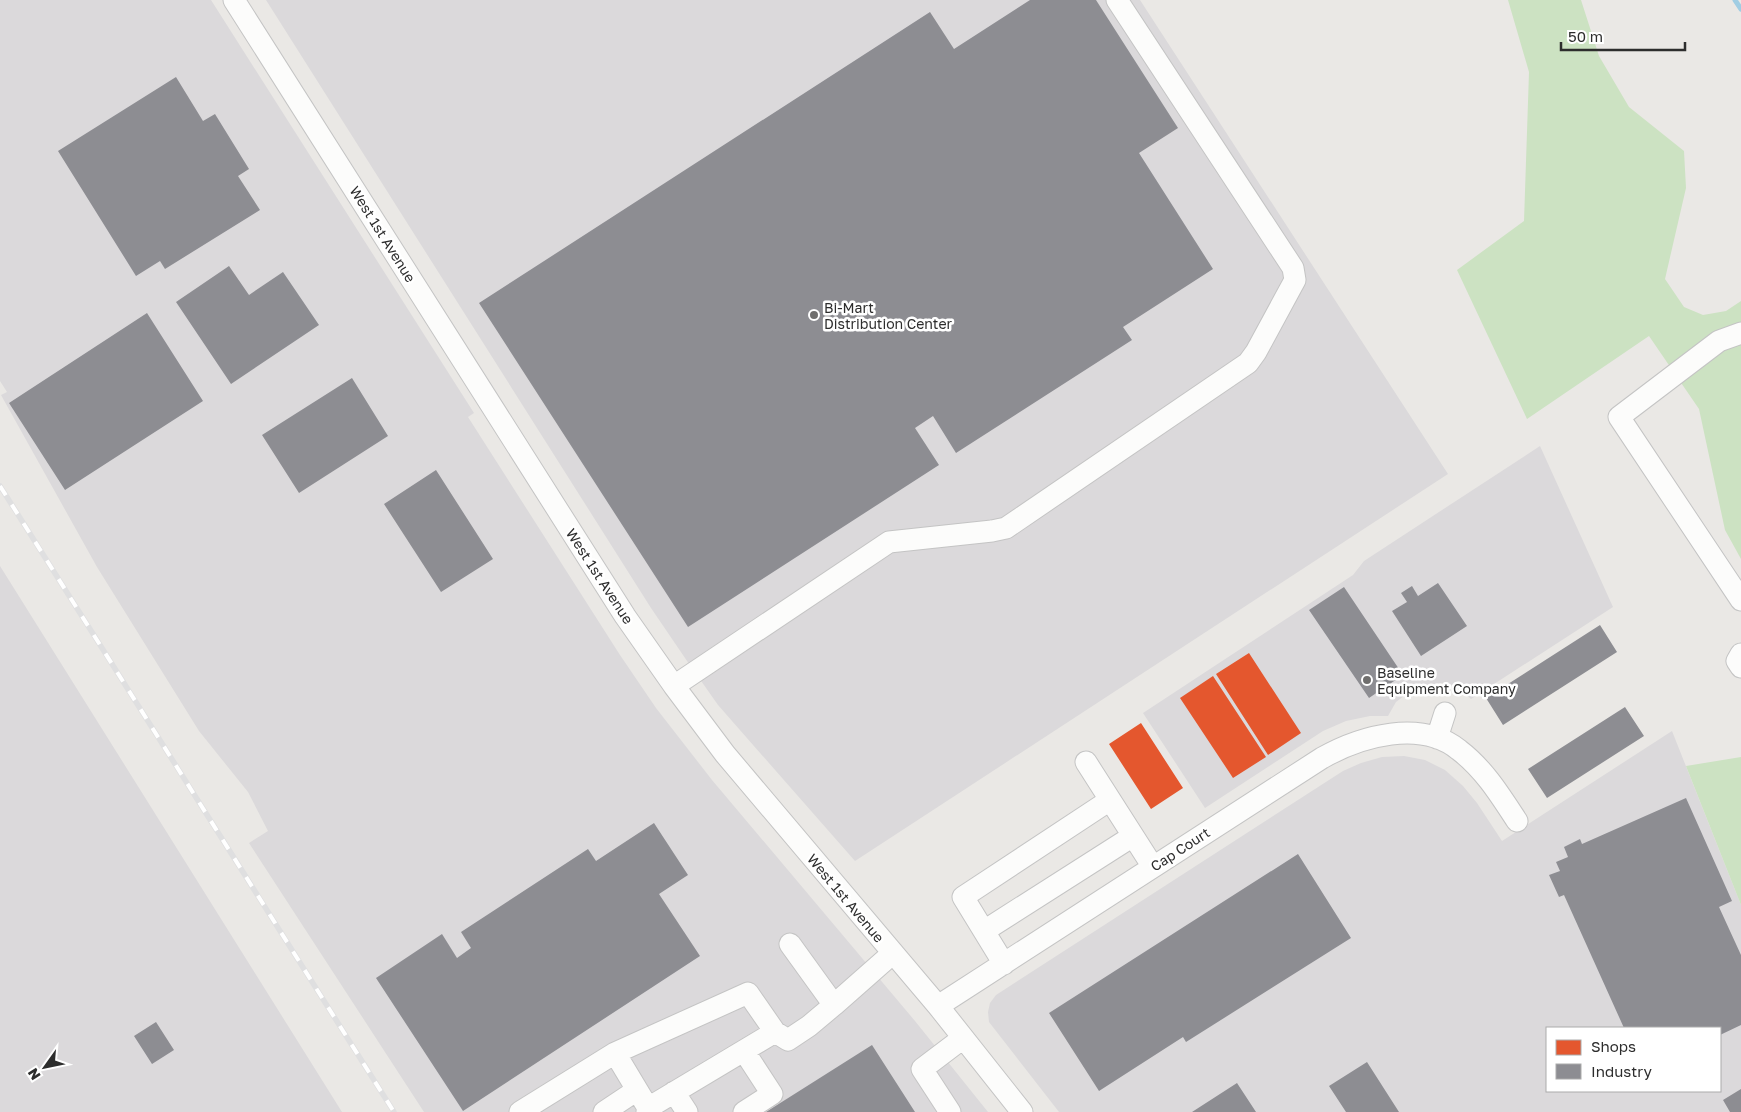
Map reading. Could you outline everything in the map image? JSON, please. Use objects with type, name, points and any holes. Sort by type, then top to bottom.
[{"type":"street","name":"West 1st Avenue","points":[[234,0],[625,616],[674,686],[725,754],[938,1006],[1022,1112]]},
{"type":"street","points":[[674,686],[889,542],[1006,528],[1248,363],[1256,352],[1295,280],[1293,268],[1117,0]]},
{"type":"street","points":[[1741,333],[1719,341],[1619,417],[1741,600]]},
{"type":"street","points":[[1741,654],[1737,661],[1741,667]]},
{"type":"street","points":[[1437,738],[1445,713]]},
{"type":"street","name":"Cap Court","points":[[938,1006],[1322,758],[1344,746],[1369,737],[1410,733],[1437,738],[1458,749],[1496,787],[1517,821]]},
{"type":"street","points":[[1086,762],[1153,867]]},
{"type":"street","points":[[1004,964],[963,897],[1110,800]]},
{"type":"street","points":[[984,931],[1133,836]]},
{"type":"street","points":[[790,944],[834,1005]]},
{"type":"street","points":[[520,1112],[614,1053],[748,993],[775,1032],[788,1040],[809,1026],[893,953]]},
{"type":"street","points":[[604,1112],[644,1104],[674,1092],[775,1032]]},
{"type":"street","points":[[950,1112],[922,1069],[963,1038]]},
{"type":"street","points":[[744,1051],[772,1094],[744,1112]]},
{"type":"street","points":[[614,1053],[644,1104]]},
{"type":"street","points":[[674,1092],[687,1112]]},
{"type":"shaded area","points":[[0,0],[211,0],[474,413],[468,417],[656,708],[712,780],[915,1021],[988,1112],[424,1112],[249,843],[268,831],[248,792],[199,731],[97,567],[1,395],[7,392],[0,381]]},
{"type":"shaded area","points":[[266,0],[1140,0],[1448,474],[855,861],[718,705],[685,658],[651,608]]},
{"type":"shaded area","points":[[1540,446],[1613,607],[1471,699],[1458,687],[1443,683],[1426,685],[1409,692],[1396,702],[1388,716],[1370,716],[1346,721],[1323,731],[1205,808],[1143,713],[1353,575],[1364,561]]},
{"type":"shaded area","points":[[0,566],[342,1112],[0,1112]]},
{"type":"shaded area","points":[[1672,731],[1741,905],[1741,1112],[1059,1112],[989,1022],[988,1012],[990,1003],[996,995],[1343,771],[1382,757],[1404,756],[1425,760],[1445,770],[1463,786],[1477,803],[1502,841]]},
{"type":"green space","points":[[1508,0],[1581,0],[1599,56],[1629,107],[1684,151],[1686,188],[1665,279],[1684,307],[1703,315],[1726,311],[1741,301],[1741,559],[1725,530],[1699,409],[1649,336],[1527,419],[1457,270],[1524,221],[1529,72]]},
{"type":"green space","points":[[1741,757],[1741,905],[1686,766]]},
{"type":"building: Shops","points":[[1249,653],[1301,733],[1268,755],[1216,674]]},
{"type":"building: Shops","points":[[1213,676],[1266,757],[1233,778],[1180,698]]},
{"type":"building: Shops","points":[[1141,723],[1183,788],[1151,809],[1109,744]]},
{"type":"building: Industry","name":"Bi-Mart Distribution Center","points":[[1030,0],[1096,0],[1178,128],[1139,153],[1213,269],[1123,327],[1132,340],[956,453],[933,416],[915,428],[939,465],[688,627],[479,303],[930,12],[954,49]]},
{"type":"building: Industry","points":[[176,77],[203,121],[215,114],[249,169],[238,176],[260,210],[165,269],[160,261],[136,276],[58,151]]},
{"type":"building: Industry","points":[[229,266],[249,295],[283,272],[319,325],[231,384],[176,302]]},
{"type":"building: Industry","points":[[147,313],[203,401],[65,490],[9,403]]},
{"type":"building: Industry","points":[[352,378],[388,436],[299,493],[262,435]]},
{"type":"building: Industry","points":[[436,470],[493,559],[441,592],[384,504]]},
{"type":"building: Industry","points":[[1438,583],[1467,626],[1421,656],[1392,611],[1407,602],[1401,593],[1412,586],[1418,596]]},
{"type":"building: Industry","points":[[1344,587],[1403,675],[1369,698],[1309,610]]},
{"type":"building: Industry","points":[[1600,625],[1617,652],[1503,725],[1486,698]]},
{"type":"building: Industry","points":[[1625,707],[1644,736],[1547,798],[1528,769]]},
{"type":"building: Industry","points":[[1686,798],[1732,901],[1719,907],[1741,955],[1741,1025],[1721,1035],[1721,1027],[1624,1027],[1564,895],[1559,897],[1549,875],[1560,871],[1556,862],[1568,857],[1564,847],[1580,839],[1582,844]]},
{"type":"building: Industry","points":[[654,823],[688,875],[659,894],[700,956],[463,1111],[376,978],[442,934],[457,958],[471,948],[461,932],[588,849],[596,861]]},
{"type":"building: Industry","points":[[1298,854],[1351,938],[1186,1042],[1183,1037],[1099,1091],[1049,1013]]},
{"type":"building: Industry","points":[[156,1022],[174,1050],[152,1064],[134,1036]]},
{"type":"building: Industry","points":[[872,1045],[915,1112],[766,1112]]},
{"type":"building: Industry","points":[[1367,1062],[1399,1112],[1346,1112],[1329,1086]]},
{"type":"building: Industry","points":[[1237,1083],[1256,1112],[1192,1112]]},
{"type":"building: Industry","points":[[1741,1089],[1741,1112],[1730,1112],[1723,1100]]},
{"type":"waterway","points":[[1735,0],[1741,9]]},
{"type":"railway","points":[[0,486],[394,1112]]},
{"type":"place","name":"Bi-Mart Distribution Center","points":[[814,315]]},
{"type":"place","name":"Baseline Equipment Company","points":[[1367,680]]}]
